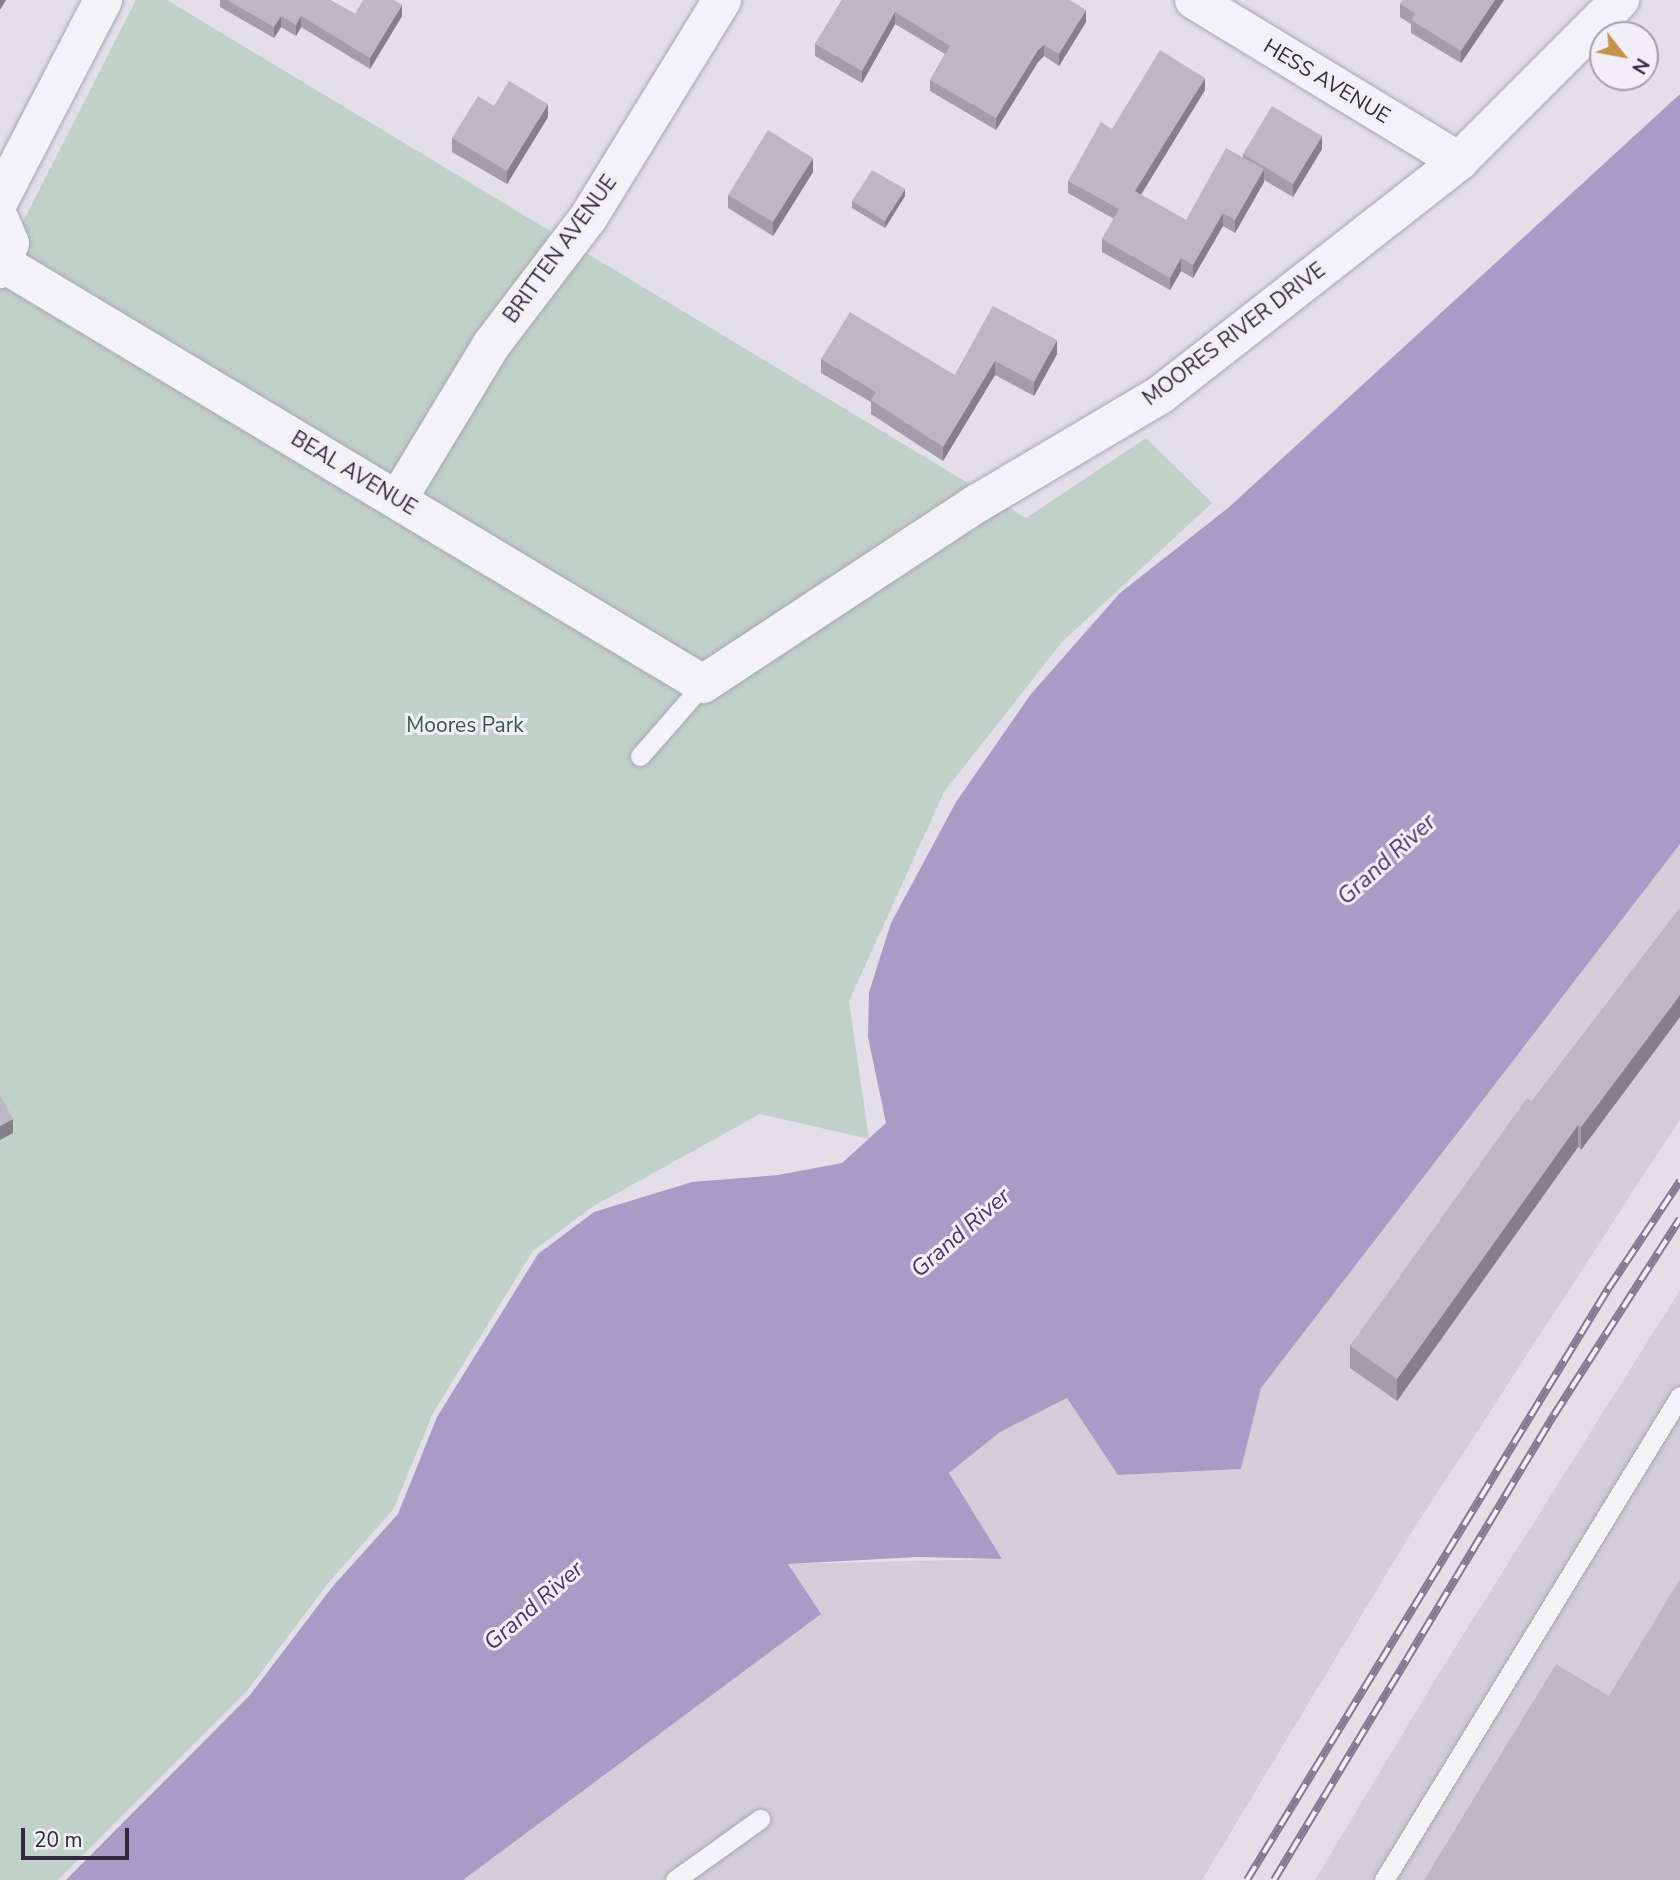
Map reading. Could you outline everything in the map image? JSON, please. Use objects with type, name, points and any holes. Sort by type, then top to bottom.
[{"type":"street","points":[[0,199],[103,0]]},
{"type":"street","name":"BRITTEN AVENUE","points":[[398,499],[492,344],[588,218],[722,0]]},
{"type":"street","name":"HESS AVENUE","points":[[1194,0],[1460,161]]},
{"type":"street","name":"MOORES RIVER DRIVE","points":[[703,684],[978,503],[1160,395],[1460,161],[1620,0]]},
{"type":"street","points":[[0,220],[10,243],[2,267]]},
{"type":"street","name":"BEAL AVENUE","points":[[2,267],[398,499],[703,684]]},
{"type":"lane","points":[[640,756],[703,684]]},
{"type":"lane","points":[[1384,1880],[1680,1396]]},
{"type":"lane","points":[[675,1880],[760,1819]]},
{"type":"shaded area","points":[[1680,844],[1680,1119],[1408,1538],[1202,1880],[463,1880],[820,1614],[787,1564],[1001,1559],[949,1473],[1000,1432],[1067,1398],[1118,1475],[1241,1469],[1261,1388]]},
{"type":"shaded area","points":[[1680,1290],[1680,1880],[1315,1880],[1441,1670]]},
{"type":"green space","name":"Moores Park","points":[[136,0],[167,0],[1026,518],[1146,438],[1212,503],[1062,642],[944,792],[849,1001],[869,1139],[760,1114],[592,1207],[533,1251],[433,1413],[393,1510],[329,1582],[246,1692],[58,1880],[0,1880],[0,267]]},
{"type":"water","name":"Grand River","points":[[1680,94],[1680,844],[1261,1388],[1241,1469],[1118,1475],[1067,1398],[1000,1432],[949,1473],[1002,1559],[917,1557],[788,1564],[821,1614],[463,1880],[66,1880],[250,1695],[333,1586],[398,1514],[437,1417],[538,1254],[594,1212],[692,1182],[778,1175],[842,1163],[886,1123],[868,1037],[869,992],[891,923],[956,802],[1031,694],[1120,593],[1228,508]]},
{"type":"building","points":[[227,0],[330,0],[355,14],[363,0],[394,0],[402,5],[370,58],[301,16],[296,25],[281,16],[274,27]]},
{"type":"building","points":[[842,0],[1070,0],[1086,10],[1059,54],[1044,45],[1038,50],[996,118],[930,80],[950,46],[895,12],[862,71],[815,44]]},
{"type":"building","points":[[1403,0],[1495,0],[1461,51],[1411,20],[1415,13],[1400,4]]},
{"type":"building","points":[[1160,50],[1205,78],[1135,191],[1186,220],[1226,148],[1264,169],[1235,220],[1223,213],[1193,265],[1181,258],[1170,278],[1102,239],[1119,209],[1068,181],[1101,122],[1112,129]]},
{"type":"building","points":[[509,81],[548,104],[507,171],[452,138],[478,96],[494,106]]},
{"type":"building","points":[[1272,106],[1322,136],[1293,184],[1243,154]]},
{"type":"building","points":[[768,130],[813,158],[773,222],[728,195]]},
{"type":"building","points":[[872,170],[905,189],[885,221],[852,201]]},
{"type":"building","points":[[993,306],[1057,340],[1034,382],[995,361],[943,447],[871,400],[876,392],[821,359],[850,312],[955,375]]},
{"type":"building","points":[[1680,908],[1680,995],[1581,1127],[1578,1125],[1397,1379],[1350,1346],[1527,1098],[1532,1101]]},
{"type":"building","points":[[0,1095],[13,1119],[0,1126]]},
{"type":"building","points":[[1680,1579],[1680,1880],[1424,1880],[1556,1664],[1609,1696]]},
{"type":"railway","points":[[1247,1880],[1608,1289],[1680,1181]]},
{"type":"railway","points":[[1274,1880],[1554,1415],[1680,1219]]}]
